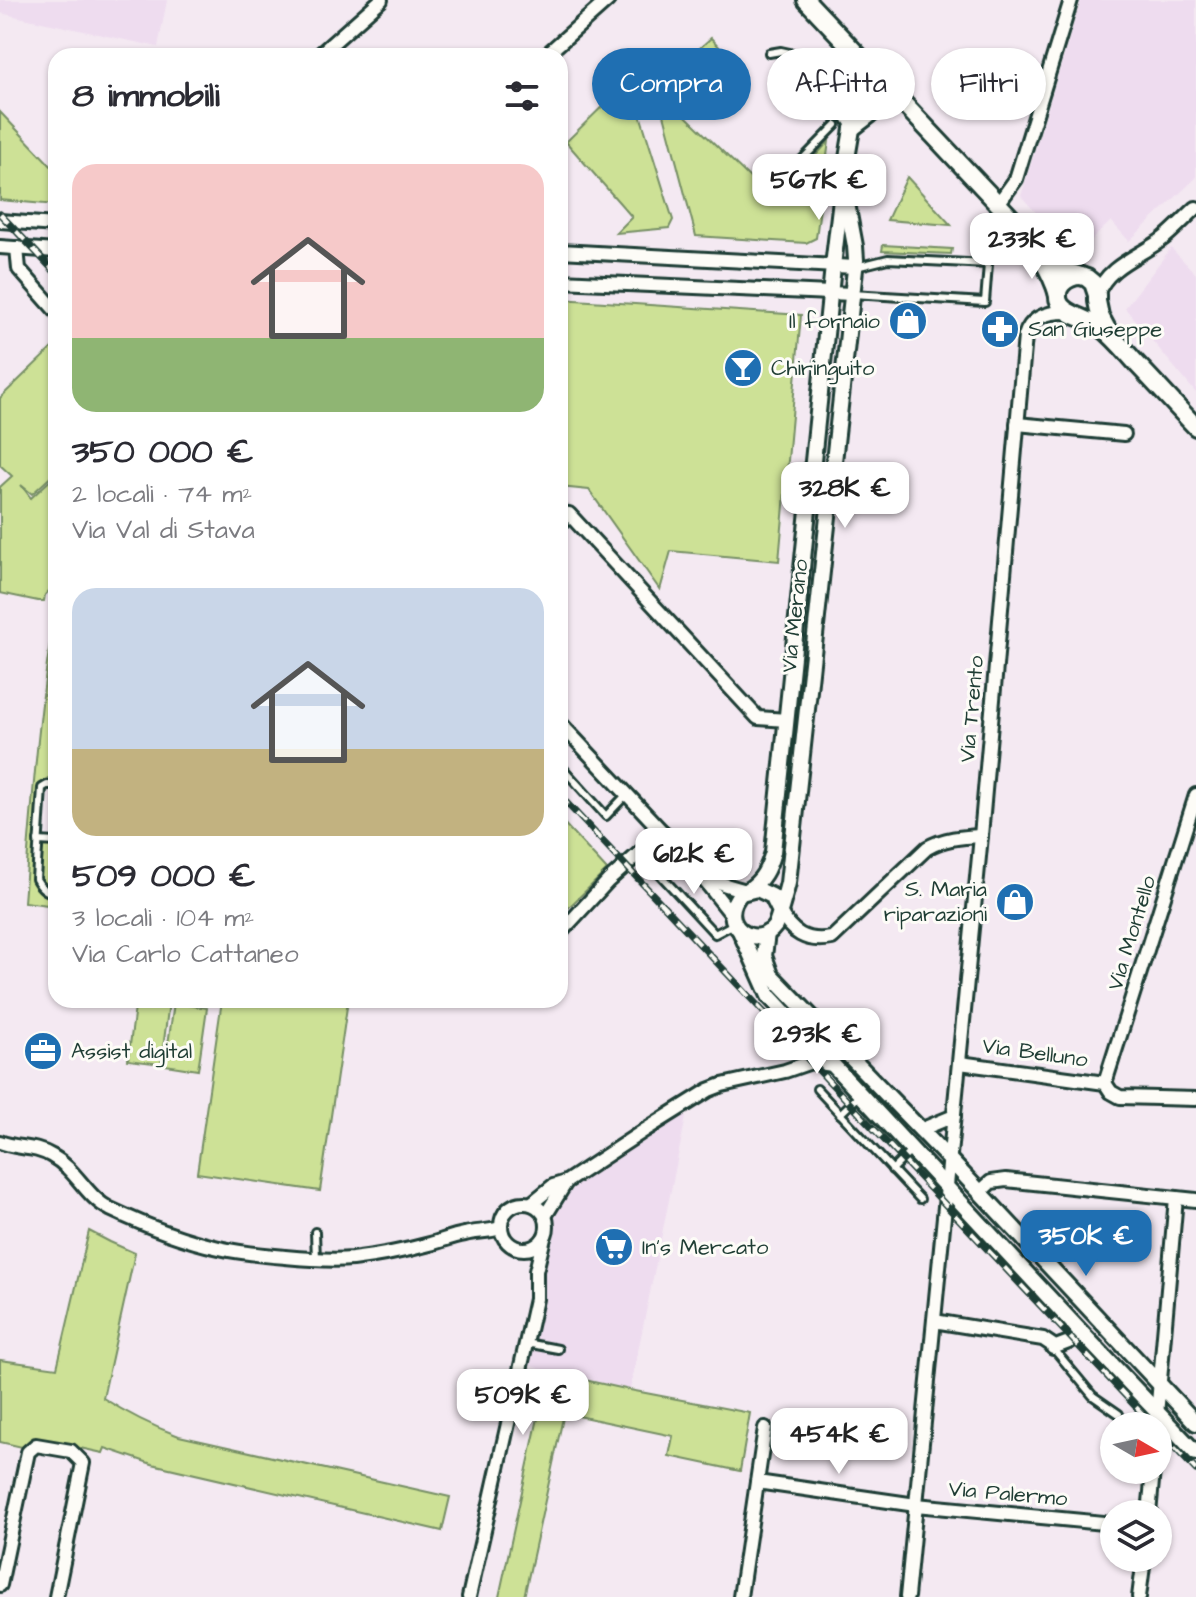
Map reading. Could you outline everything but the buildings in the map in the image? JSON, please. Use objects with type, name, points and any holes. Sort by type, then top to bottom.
[{"type":"main road","points":[[806,0],[850,48]]},
{"type":"main road","points":[[915,117],[1018,225],[1040,254],[1053,279],[1059,302],[1072,314],[1100,326],[1111,335],[1196,427]]},
{"type":"main road","points":[[1040,254],[1063,270],[1093,283],[1100,316],[1111,335]]},
{"type":"main road","points":[[1058,295],[1062,283],[1068,278],[1081,276]]},
{"type":"main road","points":[[1072,314],[1090,311],[1097,298]]},
{"type":"street","points":[[327,48],[381,0]]},
{"type":"street","points":[[554,48],[608,0]]},
{"type":"street","points":[[998,204],[1016,179],[1071,0]]},
{"type":"street","name":"Via Merano","points":[[747,891],[762,879],[773,852],[833,266],[843,182],[856,120]]},
{"type":"street","points":[[852,129],[864,120]]},
{"type":"street","name":"Via Merano","points":[[779,910],[788,883],[855,267],[856,252],[843,182]]},
{"type":"street","points":[[1097,298],[1100,286],[1107,277],[1163,239],[1196,208]]},
{"type":"street","points":[[0,221],[48,224]]},
{"type":"street","points":[[0,247],[48,250]]},
{"type":"street","points":[[17,248],[19,269],[48,302]]},
{"type":"street","points":[[568,252],[755,265],[855,267]]},
{"type":"street","points":[[1081,276],[1116,269]]},
{"type":"street","points":[[568,281],[754,286],[852,294]]},
{"type":"street","name":"Via Trento","points":[[907,1597],[960,1063],[1025,336],[1032,322],[1045,315],[1058,295]]},
{"type":"street","points":[[1045,315],[1072,314]]},
{"type":"street","points":[[1017,424],[1124,434]]},
{"type":"street","points":[[568,514],[758,718],[787,720]]},
{"type":"street","points":[[568,731],[685,856],[735,923],[769,996],[1082,1333],[1150,1412]]},
{"type":"street","name":"Via Montello","points":[[1105,1083],[1196,795]]},
{"type":"street","points":[[568,924],[608,881],[663,832]]},
{"type":"street","points":[[685,856],[712,879],[726,886],[765,891],[772,896],[795,931],[818,941],[832,938],[927,848],[937,842],[981,836]]},
{"type":"street","points":[[735,923],[736,899],[747,891]]},
{"type":"street","points":[[735,923],[751,936],[759,936],[773,928],[778,921],[779,910]]},
{"type":"street","points":[[767,933],[764,956],[771,975],[949,1159],[1196,1423]]},
{"type":"street","points":[[532,1203],[553,1186],[566,1182],[709,1090],[811,1062],[833,1065]]},
{"type":"street","name":"Via Belluno","points":[[960,1063],[1105,1083],[1111,1092],[1120,1097],[1196,1099]]},
{"type":"street","points":[[920,1130],[954,1116]]},
{"type":"street","points":[[2,1145],[35,1148],[52,1155],[104,1205],[175,1235],[221,1249],[336,1260],[381,1255],[500,1228]]},
{"type":"street","points":[[980,1192],[991,1182],[1006,1180],[1196,1200]]},
{"type":"street","points":[[545,1216],[566,1182]]},
{"type":"street","points":[[1156,1412],[1176,1198]]},
{"type":"street","points":[[469,1597],[536,1299],[536,1271],[547,1231],[545,1216],[539,1208],[523,1202],[509,1207],[501,1219],[500,1228],[503,1237],[531,1257],[536,1271]]},
{"type":"street","points":[[514,1247],[530,1248],[544,1238]]},
{"type":"street","points":[[934,1321],[1043,1339],[1053,1348],[1082,1333]]},
{"type":"street","points":[[740,1597],[765,1428]]},
{"type":"street","points":[[1172,1433],[1196,1453]]},
{"type":"street","points":[[0,1585],[28,1452],[36,1445],[71,1451],[83,1463],[56,1597]]},
{"type":"street","name":"Via Palermo","points":[[757,1482],[916,1505],[1100,1523]]},
{"type":"street","points":[[1139,1597],[1142,1572]]},
{"type":"lane","points":[[846,120],[852,129]]},
{"type":"lane","points":[[790,172],[836,125]]},
{"type":"lane","points":[[852,294],[985,302],[988,264],[888,259],[855,267]]},
{"type":"lane","points":[[568,774],[606,816],[627,794]]},
{"type":"lane","points":[[48,785],[42,788],[36,879],[48,893]]},
{"type":"lane","points":[[38,841],[48,842]]},
{"type":"lane","points":[[640,853],[715,934],[735,923]]},
{"type":"lane","points":[[817,1089],[920,1199]]},
{"type":"lane","points":[[840,1114],[860,1095]]},
{"type":"lane","points":[[892,1170],[912,1150]]},
{"type":"lane","points":[[315,1232],[316,1259]]},
{"type":"lane","points":[[526,1343],[558,1349]]},
{"type":"lane","points":[[1053,1348],[1078,1381],[1116,1412]]},
{"type":"shaded area","points":[[0,0],[167,0],[158,47],[0,13]]},
{"type":"shaded area","points":[[1081,0],[1196,0],[1196,178],[1129,241],[1111,221],[1075,256],[1021,196]]},
{"type":"shaded area","points":[[1171,248],[1196,274],[1196,393],[1125,308]]},
{"type":"shaded area","points":[[679,1108],[686,1117],[630,1390],[548,1372],[521,1362],[547,1231],[545,1216],[566,1182]]},
{"type":"green space","points":[[711,38],[720,48],[700,48]]},
{"type":"green space","points":[[0,112],[48,163],[48,204],[0,200]]},
{"type":"green space","points":[[592,116],[592,120],[642,120],[673,220],[669,228],[616,233],[632,217],[568,144],[568,140]]},
{"type":"green space","points":[[665,120],[690,120],[774,201],[829,141],[816,238],[806,243],[696,236]]},
{"type":"green space","points":[[907,177],[951,225],[887,220]]},
{"type":"green space","points":[[883,245],[952,249],[951,254],[882,251]]},
{"type":"green space","points":[[568,300],[801,315],[779,561],[671,551],[660,590],[589,490],[568,488]]},
{"type":"green space","points":[[48,352],[48,479],[32,494],[21,485],[31,498],[48,482],[48,592],[44,601],[0,593],[0,487],[12,476],[0,465],[0,398]]},
{"type":"green space","points":[[48,659],[48,778],[45,780],[40,845],[48,846],[48,905],[24,902]]},
{"type":"green space","points":[[568,828],[607,870],[568,908]]},
{"type":"green space","points":[[135,1008],[168,1008],[161,1064],[128,1060]]},
{"type":"green space","points":[[173,1008],[207,1008],[198,1070],[165,1065]]},
{"type":"green space","points":[[221,1008],[347,1008],[320,1191],[197,1173]]},
{"type":"green space","points":[[89,1231],[135,1253],[103,1398],[179,1436],[450,1497],[442,1531],[152,1464],[105,1448],[103,1453],[34,1438],[22,1447],[0,1442],[0,1360],[57,1368]]},
{"type":"green space","points":[[548,1372],[750,1413],[740,1471],[669,1456],[673,1436],[564,1413],[524,1597],[499,1597]]},
{"type":"railway","points":[[0,214],[48,265]]},
{"type":"railway","points":[[568,804],[1141,1412]]},
{"type":"railway","points":[[1172,1445],[1196,1470]]},
{"type":"place","name":"Il fornaio","points":[[908,321]]},
{"type":"place","name":"San Giuseppe","points":[[1000,329]]},
{"type":"place","name":"Chiringuito","points":[[743,368]]},
{"type":"place","name":"S. Maria riparazioni","points":[[1015,902]]},
{"type":"place","name":"Assist digital","points":[[43,1051]]},
{"type":"place","name":"In's Mercato","points":[[614,1247]]}]
